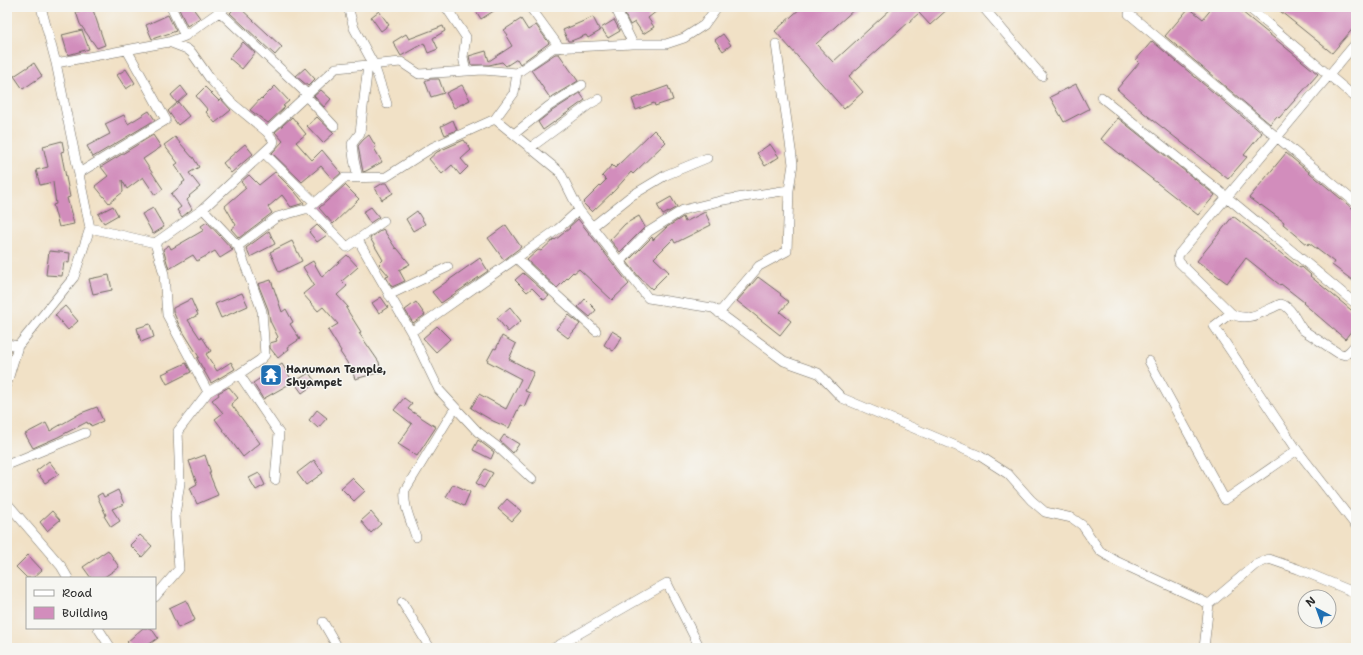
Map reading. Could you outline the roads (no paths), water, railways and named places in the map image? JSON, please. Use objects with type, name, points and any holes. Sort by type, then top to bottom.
[{"type":"street","points":[[7,383],[18,346],[74,278],[90,228],[56,63],[41,7]]},
{"type":"street","points":[[170,7],[185,36]]},
{"type":"street","points":[[348,7],[354,28],[371,65],[386,104]]},
{"type":"street","points":[[446,7],[466,36],[463,57],[466,71]]},
{"type":"street","points":[[530,7],[560,48]]},
{"type":"street","points":[[615,7],[633,44]]},
{"type":"street","points":[[267,132],[336,68],[401,62],[419,74],[483,70],[517,73],[553,48],[666,44],[684,38],[704,25],[717,7]]},
{"type":"street","points":[[983,7],[1042,76]]},
{"type":"street","points":[[1248,7],[1356,98]]},
{"type":"street","points":[[56,63],[169,42],[185,36],[223,9],[334,126]]},
{"type":"street","points":[[1129,14],[1356,203]]},
{"type":"street","points":[[90,228],[155,243],[203,209],[264,153],[274,141],[267,132],[232,103],[211,80],[192,53],[187,49],[169,42]]},
{"type":"street","points":[[1356,43],[1228,198],[1179,254],[1178,258],[1179,262],[1238,318],[1250,317],[1281,304],[1289,309],[1303,330],[1338,353],[1344,355],[1356,344]]},
{"type":"street","points":[[719,313],[759,266],[787,251],[789,190],[793,164],[776,44]]},
{"type":"street","points":[[79,173],[166,120],[127,50]]},
{"type":"street","points":[[358,178],[352,144],[360,133],[371,65]]},
{"type":"street","points":[[238,246],[277,217],[312,205],[344,178],[386,177],[433,148],[495,119],[514,93],[517,73]]},
{"type":"street","points":[[514,134],[549,106],[582,85]]},
{"type":"street","points":[[1101,97],[1228,198],[1356,304]]},
{"type":"street","points":[[530,148],[599,99]]},
{"type":"street","points":[[495,119],[560,172],[579,210],[648,298],[713,308],[784,361],[818,373],[842,398],[980,456],[1008,474],[1031,500],[1045,512],[1072,518],[1082,525],[1100,551],[1116,561],[1208,604]]},
{"type":"street","points":[[264,153],[312,205],[347,247],[384,221]]},
{"type":"street","points":[[592,227],[631,196],[666,175],[707,158]]},
{"type":"street","points":[[619,262],[648,232],[683,210],[724,200],[789,190]]},
{"type":"street","points":[[156,596],[179,569],[175,515],[180,483],[178,431],[208,392],[238,374],[265,355],[262,311],[238,246],[203,209]]},
{"type":"street","points":[[411,332],[558,229],[579,210]]},
{"type":"street","points":[[358,240],[411,332],[438,390],[478,432],[499,448],[532,479]]},
{"type":"street","points":[[155,243],[164,274],[167,315],[208,392]]},
{"type":"street","points":[[516,258],[596,331]]},
{"type":"street","points":[[389,295],[448,267]]},
{"type":"street","points":[[1231,313],[1214,326],[1297,450],[1356,526]]},
{"type":"street","points":[[7,344],[18,346]]},
{"type":"street","points":[[1149,361],[1225,500],[1297,450]]},
{"type":"street","points":[[238,374],[279,433],[275,480]]},
{"type":"street","points":[[416,537],[405,506],[405,490],[455,408]]},
{"type":"street","points":[[7,464],[85,433]]},
{"type":"street","points":[[7,503],[61,566],[67,577]]},
{"type":"street","points":[[1204,648],[1208,604],[1255,564],[1269,559],[1298,569],[1356,593]]},
{"type":"street","points":[[554,648],[567,645],[666,583],[700,648]]},
{"type":"street","points":[[402,602],[430,648]]},
{"type":"street","points":[[323,622],[338,648]]},
{"type":"street","points":[[101,629],[111,648]]},
{"type":"place","name":"Hanuman Temple, Shyampet","points":[[271,375]]}]
